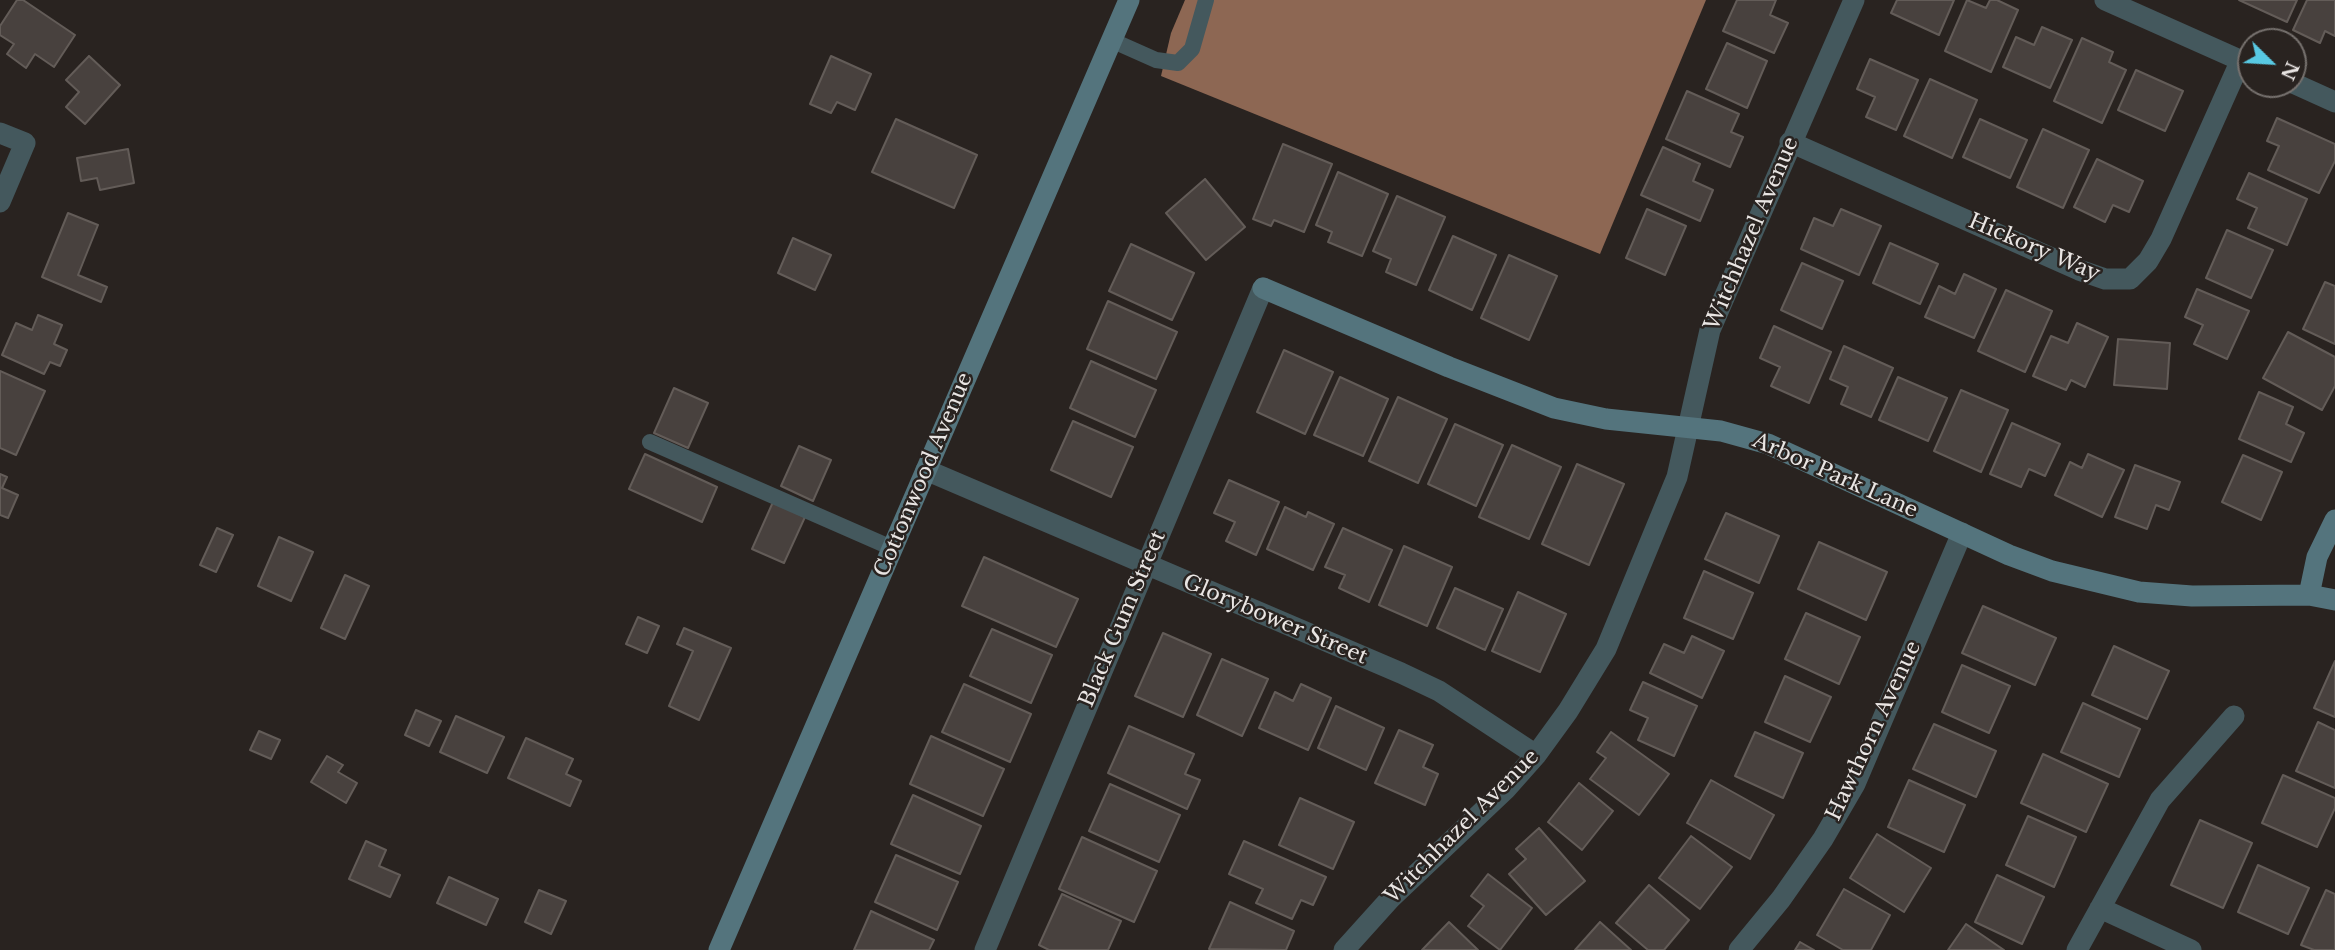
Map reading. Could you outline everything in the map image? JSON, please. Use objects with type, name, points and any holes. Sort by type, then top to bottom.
[{"type":"street","name":"Cottonwood Avenue","points":[[719,950],[1129,0]]},
{"type":"street","name":"Witchhazel Avenue","points":[[1344,950],[1390,899],[1505,790],[1536,755],[1569,711],[1605,649],[1677,477],[1710,330],[1854,0]]},
{"type":"street","points":[[2105,0],[2237,58]]},
{"type":"street","name":"Hickory Way","points":[[1790,142],[2079,270],[2105,279],[2130,279],[2148,261],[2161,239],[2237,81]]},
{"type":"street","points":[[2307,89],[2335,102]]},
{"type":"street","points":[[0,133],[25,143],[0,202]]},
{"type":"street","name":"Arbor Park Lane","points":[[1263,288],[1449,367],[1554,408],[1606,419],[1729,433],[1768,444],[2052,571],[2139,592],[2192,596],[2309,595],[2335,600]]},
{"type":"street","name":"Black Gum Street","points":[[985,950],[1263,288]]},
{"type":"street","name":"Glorybower Street","points":[[926,470],[1439,691],[1536,755]]},
{"type":"street","points":[[2309,595],[2317,557],[2335,520]]},
{"type":"street","name":"Hawthorn Avenue","points":[[1739,950],[1781,899],[1823,839],[1855,784],[1962,533]]},
{"type":"street","points":[[2077,950],[2160,800],[2234,716]]},
{"type":"street","points":[[2100,908],[2192,950]]},
{"type":"lane","points":[[1111,40],[1156,60],[1178,63],[1192,49],[1206,0]]},
{"type":"lane","points":[[650,442],[892,548]]},
{"type":"shaded area","points":[[1185,0],[1706,0],[1600,254],[1161,76],[1171,33]]},
{"type":"building","points":[[17,0],[23,0],[75,35],[54,67],[35,54],[26,68],[7,54],[14,44],[0,35],[0,26]]},
{"type":"building","points":[[1737,0],[1776,0],[1770,15],[1788,23],[1774,53],[1723,31]]},
{"type":"building","points":[[1897,0],[1954,0],[1939,35],[1891,13]]},
{"type":"building","points":[[1967,0],[1986,8],[1990,0],[1997,0],[2018,10],[1991,72],[1945,51]]},
{"type":"building","points":[[2239,0],[2297,0],[2287,22]]},
{"type":"building","points":[[2307,0],[2335,0],[2335,36],[2325,31],[2320,43],[2307,37],[2307,28],[2294,28]]},
{"type":"building","points":[[2042,27],[2072,40],[2050,88],[2003,67],[2016,37],[2034,45]]},
{"type":"building","points":[[2082,38],[2113,52],[2109,62],[2126,70],[2102,123],[2054,101]]},
{"type":"building","points":[[1727,43],[1767,61],[1747,108],[1706,89]]},
{"type":"building","points":[[89,56],[120,85],[85,124],[66,107],[79,92],[66,80]]},
{"type":"building","points":[[831,56],[871,74],[855,110],[837,102],[831,113],[810,104]]},
{"type":"building","points":[[1870,59],[1918,80],[1896,130],[1866,117],[1875,97],[1857,89]]},
{"type":"building","points":[[2136,70],[2183,91],[2165,131],[2118,110]]},
{"type":"building","points":[[1930,79],[1977,100],[1952,158],[1904,136]]},
{"type":"building","points":[[1687,91],[1739,114],[1731,132],[1743,137],[1730,167],[1666,139]]},
{"type":"building","points":[[2277,118],[2335,144],[2335,161],[2319,193],[2268,170],[2279,146],[2267,141]]},
{"type":"building","points":[[896,119],[977,155],[954,208],[872,172]]},
{"type":"building","points":[[1980,119],[2027,140],[2010,178],[1963,157]]},
{"type":"building","points":[[2043,129],[2089,150],[2063,208],[2017,187]]},
{"type":"building","points":[[1283,144],[1332,164],[1304,232],[1274,220],[1271,226],[1253,219]]},
{"type":"building","points":[[1663,147],[1700,164],[1693,181],[1713,190],[1700,221],[1641,195]]},
{"type":"building","points":[[128,149],[134,183],[100,190],[97,178],[81,181],[77,158]]},
{"type":"building","points":[[2097,159],[2143,181],[2129,212],[2113,205],[2105,222],[2074,207]]},
{"type":"building","points":[[1338,172],[1388,194],[1362,256],[1328,242],[1332,232],[1316,225]]},
{"type":"building","points":[[2249,173],[2307,199],[2287,245],[2248,228],[2257,208],[2237,199]]},
{"type":"building","points":[[1205,179],[1245,227],[1206,260],[1166,213]]},
{"type":"building","points":[[1397,196],[1445,217],[1416,285],[1386,272],[1391,259],[1373,251]]},
{"type":"building","points":[[1647,209],[1686,226],[1665,275],[1626,258]]},
{"type":"building","points":[[1841,209],[1881,226],[1859,275],[1801,249],[1814,218],[1833,226]]},
{"type":"building","points":[[68,213],[98,225],[78,275],[107,287],[101,302],[42,277]]},
{"type":"building","points":[[2227,230],[2273,250],[2251,298],[2206,278]]},
{"type":"building","points":[[1453,236],[1496,255],[1472,310],[1429,290]]},
{"type":"building","points":[[793,238],[831,255],[815,290],[778,273]]},
{"type":"building","points":[[1890,243],[1938,264],[1920,304],[1873,283]]},
{"type":"building","points":[[1131,244],[1194,273],[1172,320],[1109,291]]},
{"type":"building","points":[[1509,255],[1557,276],[1529,340],[1481,318]]},
{"type":"building","points":[[1802,263],[1843,281],[1822,329],[1781,310]]},
{"type":"building","points":[[1964,274],[1996,289],[1974,338],[1925,317],[1939,286],[1955,294]]},
{"type":"building","points":[[2325,282],[2335,286],[2335,344],[2303,329]]},
{"type":"building","points":[[2197,289],[2249,311],[2227,359],[2194,344],[2203,325],[2185,317]]},
{"type":"building","points":[[2006,290],[2052,311],[2025,372],[1978,351]]},
{"type":"building","points":[[1108,301],[1177,332],[1156,379],[1087,349]]},
{"type":"building","points":[[38,315],[62,325],[54,344],[67,350],[60,366],[50,362],[44,374],[2,355],[16,323],[32,330]]},
{"type":"building","points":[[2077,323],[2108,337],[2085,387],[2071,380],[2066,390],[2033,376],[2051,336],[2068,343]]},
{"type":"building","points":[[1774,326],[1831,352],[1809,403],[1771,386],[1780,367],[1760,358]]},
{"type":"building","points":[[2288,332],[2335,357],[2335,386],[2322,410],[2263,378]]},
{"type":"building","points":[[2118,339],[2170,343],[2167,389],[2114,385]]},
{"type":"building","points":[[1844,346],[1893,368],[1871,417],[1841,404],[1848,387],[1830,379]]},
{"type":"building","points":[[1284,350],[1333,372],[1305,434],[1257,412]]},
{"type":"building","points":[[1091,361],[1156,390],[1135,437],[1070,408]]},
{"type":"building","points":[[0,371],[45,391],[16,455],[0,448]]},
{"type":"building","points":[[1340,377],[1388,399],[1363,456],[1314,435]]},
{"type":"building","points":[[1898,377],[1947,398],[1928,441],[1879,420]]},
{"type":"building","points":[[674,388],[708,403],[688,448],[654,433]]},
{"type":"building","points":[[1961,390],[2008,410],[1981,472],[1934,451]]},
{"type":"building","points":[[2259,392],[2293,407],[2286,424],[2304,433],[2291,462],[2239,439]]},
{"type":"building","points":[[1398,397],[1447,419],[1418,483],[1369,461]]},
{"type":"building","points":[[1073,421],[1133,447],[1111,497],[1051,470]]},
{"type":"building","points":[[2012,423],[2060,444],[2045,476],[2029,469],[2021,487],[1990,474]]},
{"type":"building","points":[[1455,424],[1503,445],[1476,506],[1428,484]]},
{"type":"building","points":[[1512,445],[1561,467],[1529,539],[1479,517]]},
{"type":"building","points":[[799,446],[831,460],[813,501],[781,486]]},
{"type":"building","points":[[645,454],[717,487],[702,522],[629,489]]},
{"type":"building","points":[[2088,454],[2124,470],[2102,517],[2055,495],[2070,462],[2082,468]]},
{"type":"building","points":[[2243,455],[2282,472],[2261,520],[2222,502]]},
{"type":"building","points":[[1577,464],[1624,484],[1589,565],[1542,544]]},
{"type":"building","points":[[2135,465],[2180,482],[2169,510],[2156,505],[2147,529],[2115,517]]},
{"type":"building","points":[[0,474],[7,477],[2,488],[18,495],[8,518],[0,515]]},
{"type":"building","points":[[1229,480],[1279,502],[1256,555],[1226,541],[1235,522],[1214,513]]},
{"type":"building","points":[[773,502],[805,517],[784,563],[752,549]]},
{"type":"building","points":[[1285,507],[1306,517],[1308,512],[1334,524],[1313,570],[1267,549]]},
{"type":"building","points":[[1726,513],[1779,536],[1759,583],[1705,559]]},
{"type":"building","points":[[217,528],[233,535],[216,572],[200,565]]},
{"type":"building","points":[[1343,528],[1392,550],[1369,602],[1339,588],[1345,575],[1325,567]]},
{"type":"building","points":[[279,537],[313,552],[291,601],[258,586]]},
{"type":"building","points":[[1819,542],[1887,572],[1866,620],[1798,589]]},
{"type":"building","points":[[1404,546],[1452,567],[1427,626],[1379,605]]},
{"type":"building","points":[[984,557],[1078,599],[1056,647],[962,606]]},
{"type":"building","points":[[1704,571],[1753,593],[1733,639],[1684,618]]},
{"type":"building","points":[[345,575],[369,586],[345,639],[321,628]]},
{"type":"building","points":[[1455,588],[1503,609],[1485,650],[1437,628]]},
{"type":"building","points":[[1518,592],[1566,614],[1540,672],[1492,651]]},
{"type":"building","points":[[1983,606],[2056,638],[2035,685],[1962,653]]},
{"type":"building","points":[[1806,613],[1860,637],[1839,684],[1785,659]]},
{"type":"building","points":[[638,617],[659,626],[647,653],[626,644]]},
{"type":"building","points":[[684,628],[731,648],[699,720],[669,706],[693,651],[677,644]]},
{"type":"building","points":[[992,629],[1052,655],[1031,703],[970,676]]},
{"type":"building","points":[[1163,633],[1211,654],[1183,717],[1135,696]]},
{"type":"building","points":[[1692,636],[1724,651],[1702,698],[1650,673],[1664,644],[1684,653]]},
{"type":"building","points":[[2114,646],[2169,671],[2147,719],[2092,695]]},
{"type":"building","points":[[1222,659],[1268,679],[1242,736],[1197,715]]},
{"type":"building","points":[[2335,661],[2335,717],[2314,708]]},
{"type":"building","points":[[1962,665],[2010,686],[1989,733],[1942,712]]},
{"type":"building","points":[[1785,676],[1831,697],[1810,742],[1765,722]]},
{"type":"building","points":[[1643,682],[1697,706],[1674,756],[1638,740],[1648,718],[1630,710]]},
{"type":"building","points":[[964,684],[1031,714],[1010,762],[942,732]]},
{"type":"building","points":[[1301,684],[1331,698],[1308,750],[1259,728],[1275,692],[1293,701]]},
{"type":"building","points":[[2083,703],[2140,729],[2119,777],[2061,752]]},
{"type":"building","points":[[1336,706],[1384,728],[1366,770],[1318,748]]},
{"type":"building","points":[[416,710],[441,721],[429,746],[405,735]]},
{"type":"building","points":[[456,716],[504,737],[487,773],[440,752]]},
{"type":"building","points":[[2318,722],[2335,730],[2335,788],[2296,771]]},
{"type":"building","points":[[1934,724],[1996,751],[1976,797],[1913,769]]},
{"type":"building","points":[[1129,726],[1194,754],[1185,774],[1200,780],[1187,809],[1108,773]]},
{"type":"building","points":[[1399,730],[1433,745],[1423,767],[1438,774],[1425,805],[1375,783]]},
{"type":"building","points":[[259,731],[280,740],[271,759],[250,750]]},
{"type":"building","points":[[1611,732],[1669,774],[1639,815],[1590,779],[1606,758],[1597,752]]},
{"type":"building","points":[[1755,732],[1803,753],[1783,798],[1735,776]]},
{"type":"building","points":[[931,736],[1004,769],[983,816],[910,784]]},
{"type":"building","points":[[526,738],[573,759],[566,774],[581,781],[570,806],[508,778]]},
{"type":"building","points":[[2043,754],[2108,784],[2086,832],[2021,803]]},
{"type":"building","points":[[327,756],[343,765],[338,772],[357,783],[346,803],[311,782]]},
{"type":"building","points":[[2283,775],[2335,798],[2335,808],[2317,847],[2262,823]]},
{"type":"building","points":[[1711,780],[1774,815],[1750,859],[1687,823]]},
{"type":"building","points":[[1909,780],[1965,805],[1944,852],[1888,827]]},
{"type":"building","points":[[1579,783],[1613,811],[1582,850],[1548,822]]},
{"type":"building","points":[[1110,784],[1180,815],[1159,862],[1089,831]]},
{"type":"building","points":[[913,795],[981,826],[960,874],[891,844]]},
{"type":"building","points":[[1300,798],[1354,822],[1333,869],[1279,845]]},
{"type":"building","points":[[2028,816],[2076,837],[2054,887],[2006,865]]},
{"type":"building","points":[[2200,820],[2252,843],[2223,908],[2171,885]]},
{"type":"building","points":[[1539,828],[1585,881],[1546,915],[1509,874],[1526,859],[1516,849]]},
{"type":"building","points":[[1877,834],[1931,868],[1904,912],[1850,878]]},
{"type":"building","points":[[1691,836],[1732,867],[1700,909],[1659,878]]},
{"type":"building","points":[[1082,837],[1157,871],[1134,922],[1059,889]]},
{"type":"building","points":[[366,841],[386,850],[379,866],[400,875],[390,897],[349,879]]},
{"type":"building","points":[[1244,841],[1326,877],[1313,905],[1301,900],[1292,919],[1256,903],[1263,889],[1229,874]]},
{"type":"building","points":[[896,855],[958,882],[937,930],[875,902]]},
{"type":"building","points":[[2258,865],[2309,888],[2288,934],[2238,912]]},
{"type":"building","points":[[1488,874],[1532,908],[1500,950],[1468,926],[1484,906],[1471,896]]},
{"type":"building","points":[[1997,875],[2044,897],[2022,944],[1975,922]]},
{"type":"building","points":[[449,877],[498,899],[486,925],[437,903]]},
{"type":"building","points":[[1649,885],[1689,920],[1664,950],[1648,950],[1616,923]]},
{"type":"building","points":[[1844,889],[1890,915],[1871,950],[1843,950],[1817,935]]},
{"type":"building","points":[[539,890],[566,901],[551,934],[525,922]]},
{"type":"building","points":[[2326,890],[2335,894],[2335,950],[2314,950],[2301,945]]},
{"type":"building","points":[[1062,894],[1121,921],[1108,950],[1049,950],[1039,945]]},
{"type":"building","points":[[1230,902],[1294,931],[1286,950],[1209,949]]},
{"type":"building","points":[[871,911],[934,940],[929,950],[854,950]]},
{"type":"building","points":[[1449,922],[1478,950],[1422,950]]},
{"type":"building","points":[[1600,922],[1631,950],[1575,950]]},
{"type":"building","points":[[1966,924],[2004,950],[1948,950]]},
{"type":"building","points":[[1800,942],[1814,950],[1795,950]]}]
